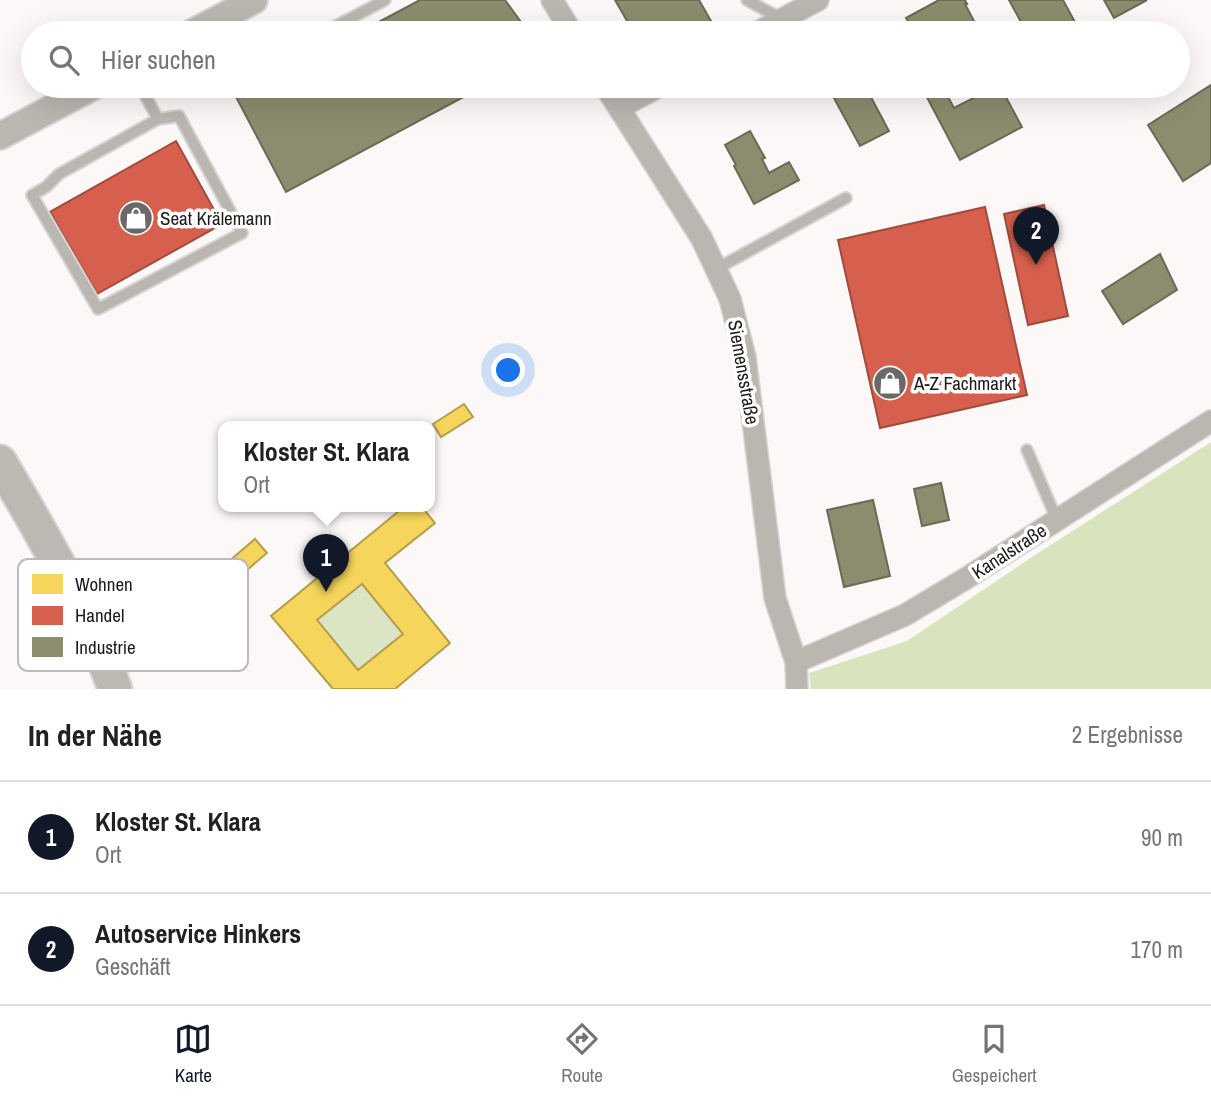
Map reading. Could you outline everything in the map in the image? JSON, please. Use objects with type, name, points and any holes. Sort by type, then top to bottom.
[{"type":"main road","points":[[0,462],[55,559]]},
{"type":"main road","points":[[109,671],[115,689]]},
{"type":"street","points":[[217,21],[254,0]]},
{"type":"street","points":[[552,0],[565,21]]},
{"type":"street","points":[[778,21],[818,0]]},
{"type":"street","points":[[1,133],[70,98]]},
{"type":"street","name":"Siemensstraße","points":[[613,98],[702,239],[730,299],[745,356],[775,598],[796,662],[797,689]]},
{"type":"street","points":[[619,108],[638,98]]},
{"type":"street","name":"Kanalstraße","points":[[796,662],[905,615],[1211,421]]},
{"type":"lane","points":[[346,21],[385,0]]},
{"type":"lane","points":[[747,0],[782,19]]},
{"type":"lane","points":[[147,98],[158,119]]},
{"type":"lane","points":[[179,116],[242,233],[98,309],[32,195],[46,187],[58,174],[158,119],[179,116]]},
{"type":"lane","points":[[716,269],[846,198]]},
{"type":"lane","points":[[1027,450],[1057,520]]},
{"type":"green space","points":[[1211,442],[1211,689],[811,689],[809,673],[907,641]]},
{"type":"green space","points":[[362,585],[403,634],[358,670],[318,620]]},
{"type":"building: Wohnen","points":[[464,404],[473,417],[441,437],[435,423]]},
{"type":"building: Wohnen","points":[[398,512],[426,512],[435,523],[385,563],[450,643],[395,689],[333,689],[271,616]],"holes":[[[362,584],[403,634],[358,670],[317,620]]]},
{"type":"building: Wohnen","points":[[255,539],[267,553],[248,569],[248,559],[231,559]]},
{"type":"building: Handel","name":"Seat Krälemann","points":[[176,141],[222,224],[97,294],[50,212]]},
{"type":"building: Handel","points":[[1044,205],[1068,316],[1028,325],[1004,214]]},
{"type":"building: Handel","points":[[985,207],[1027,395],[880,428],[838,240]]},
{"type":"building: Industrie","points":[[420,0],[505,0],[520,21],[381,21]]},
{"type":"building: Industrie","points":[[615,0],[699,0],[711,21],[627,21]]},
{"type":"building: Industrie","points":[[939,0],[965,0],[974,21],[908,21],[906,18]]},
{"type":"building: Industrie","points":[[1009,0],[1063,0],[1074,21],[1020,21]]},
{"type":"building: Industrie","points":[[1104,0],[1147,0],[1114,18]]},
{"type":"building: Industrie","points":[[1211,85],[1211,163],[1183,181],[1148,125]]},
{"type":"building: Industrie","points":[[237,98],[462,98],[286,192]]},
{"type":"building: Industrie","points":[[834,98],[871,98],[889,131],[860,146]]},
{"type":"building: Industrie","points":[[927,98],[949,98],[954,108],[974,98],[1006,98],[1022,127],[960,160]]},
{"type":"building: Industrie","points":[[750,131],[765,158],[762,159],[769,173],[789,162],[799,180],[754,204],[725,145]]},
{"type":"building: Industrie","points":[[1160,254],[1177,290],[1123,324],[1102,291]]},
{"type":"building: Industrie","points":[[941,483],[949,520],[922,526],[914,489]]},
{"type":"building: Industrie","points":[[873,500],[890,576],[844,587],[827,510]]},
{"type":"place","name":"Seat Krälemann","points":[[136,218]]},
{"type":"place","name":"Autoservice Hinkers","points":[[1036,265]]},
{"type":"place","name":"A-Z Fachmarkt","points":[[890,383]]},
{"type":"place","name":"Kloster St. Klara","points":[[326,592]]}]
